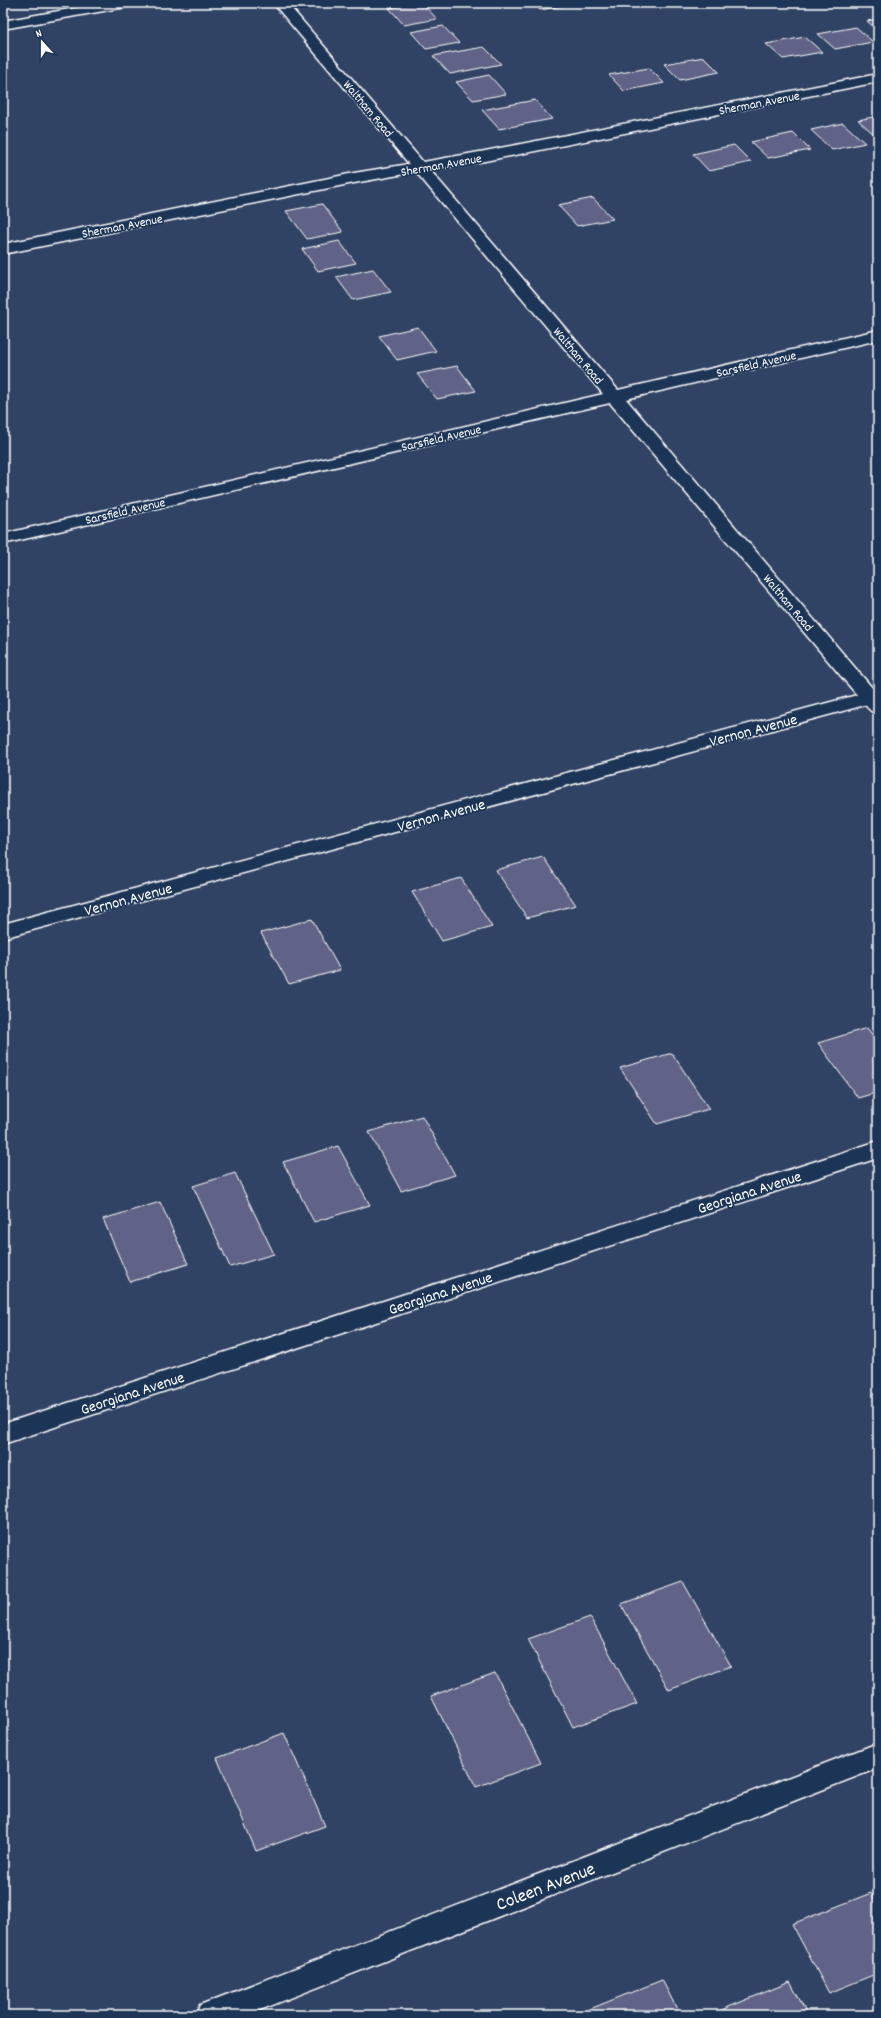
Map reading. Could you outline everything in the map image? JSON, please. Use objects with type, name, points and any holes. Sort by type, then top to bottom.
[{"type":"street","points":[[3,26],[126,3]]},
{"type":"street","points":[[281,5],[301,3]]},
{"type":"street","name":"Waltham Road","points":[[281,5],[875,700]]},
{"type":"street","name":"Sherman Avenue","points":[[3,249],[346,180],[420,168],[878,78]]},
{"type":"street","name":"Sarsfield Avenue","points":[[3,539],[878,334]]},
{"type":"street","name":"Vernon Avenue","points":[[3,931],[875,700]]},
{"type":"street","name":"Georgiana Avenue","points":[[3,1434],[878,1149]]},
{"type":"street","name":"Coleen Avenue","points":[[212,2015],[878,1755]]},
{"type":"building","points":[[422,3],[437,19],[404,25],[389,8]]},
{"type":"building","points":[[532,3],[579,3],[540,10]]},
{"type":"building","points":[[878,19],[878,31],[867,21]]},
{"type":"building","points":[[443,26],[459,43],[426,49],[411,32]]},
{"type":"building","points":[[856,27],[873,42],[835,49],[818,34]]},
{"type":"building","points":[[805,37],[822,52],[783,59],[766,44]]},
{"type":"building","points":[[484,47],[501,64],[450,74],[433,56]]},
{"type":"building","points":[[704,57],[719,72],[680,80],[664,64]]},
{"type":"building","points":[[649,68],[664,83],[624,91],[609,75]]},
{"type":"building","points":[[489,75],[506,94],[473,100],[456,82]]},
{"type":"building","points":[[535,100],[552,119],[499,129],[482,110]]},
{"type":"building","points":[[878,116],[878,136],[876,136],[858,120]]},
{"type":"building","points":[[843,123],[865,143],[832,150],[811,130]]},
{"type":"building","points":[[793,133],[810,150],[768,158],[751,142]]},
{"type":"building","points":[[734,145],[751,162],[709,171],[693,154]]},
{"type":"building","points":[[593,198],[613,219],[577,226],[558,205]]},
{"type":"building","points":[[322,204],[343,232],[307,239],[286,211]]},
{"type":"building","points":[[339,241],[356,263],[318,271],[302,249]]},
{"type":"building","points":[[373,269],[391,292],[353,300],[336,277]]},
{"type":"building","points":[[418,327],[436,351],[397,360],[379,336]]},
{"type":"building","points":[[457,366],[476,391],[437,399],[417,374]]},
{"type":"building","points":[[543,857],[576,905],[527,918],[496,870]]},
{"type":"building","points":[[461,878],[492,927],[442,941],[412,892]]},
{"type":"building","points":[[312,919],[340,970],[289,984],[261,933]]},
{"type":"building","points":[[867,1028],[878,1042],[878,1092],[858,1098],[818,1043]]},
{"type":"building","points":[[672,1053],[709,1109],[657,1124],[620,1068]]},
{"type":"building","points":[[3,1057],[8,1069],[3,1071]]},
{"type":"building","points":[[422,1116],[455,1175],[401,1191],[369,1132]]},
{"type":"building","points":[[338,1146],[370,1205],[314,1222],[283,1162]]},
{"type":"building","points":[[235,1173],[274,1254],[230,1267],[193,1186]]},
{"type":"building","points":[[160,1202],[188,1264],[130,1282],[103,1219]]},
{"type":"building","points":[[683,1582],[731,1666],[669,1690],[621,1604]]},
{"type":"building","points":[[590,1617],[637,1704],[573,1727],[528,1639]]},
{"type":"building","points":[[495,1673],[541,1763],[476,1787],[431,1696]]},
{"type":"building","points":[[284,1733],[325,1826],[256,1851],[217,1758]]},
{"type":"building","points":[[871,1893],[878,1905],[878,1973],[829,1993],[792,1924]]},
{"type":"building","points":[[662,1980],[680,2015],[581,2015],[580,2013]]},
{"type":"building","points":[[790,1982],[808,2015],[709,2015]]}]
